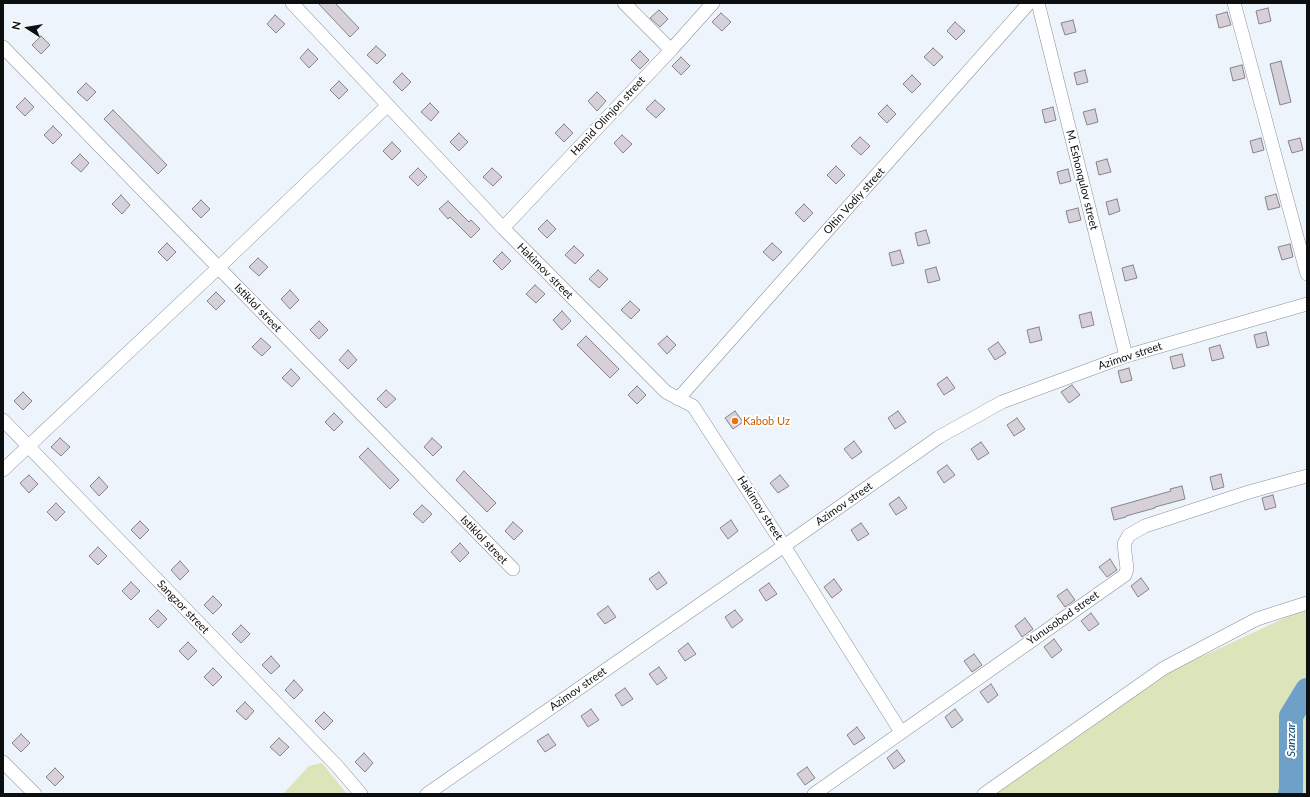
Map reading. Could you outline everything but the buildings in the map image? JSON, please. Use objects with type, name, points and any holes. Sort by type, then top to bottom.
[{"type":"street","name":"Hakimov street","points":[[292,3],[503,228],[666,392],[693,406],[784,546],[901,732]]},
{"type":"street","points":[[624,3],[671,50]]},
{"type":"street","name":"Hamid Olimjon street","points":[[503,228],[671,50],[713,3]]},
{"type":"street","name":"Oltin Vodiy street","points":[[678,399],[1029,3]]},
{"type":"street","name":"M. Eshonqulov street","points":[[1038,3],[1126,356]]},
{"type":"street","points":[[1234,3],[1307,274]]},
{"type":"street","name":"Istiklol street","points":[[3,47],[513,569]]},
{"type":"street","points":[[3,470],[387,106]]},
{"type":"street","name":"Azimov street","points":[[427,794],[939,437],[1002,402],[1126,356],[1307,304]]},
{"type":"street","name":"Sangzor street","points":[[3,420],[337,766],[361,794]]},
{"type":"street","name":"Yunusobod street","points":[[814,794],[1125,575],[1127,569],[1124,544],[1129,535],[1145,526],[1249,492],[1307,476]]},
{"type":"street","points":[[984,794],[1164,668],[1258,619],[1307,603]]},
{"type":"street","points":[[3,762],[35,794]]},
{"type":"green space","points":[[1307,611],[1307,794],[996,794],[1173,670],[1291,615]]},
{"type":"green space","points":[[322,763],[347,794],[283,794],[309,766]]},
{"type":"waterway","name":"Sanzar","points":[[1290,794],[1291,716],[1307,690]]},
{"type":"place","name":"Kabob Uz","points":[[735,421]]}]
